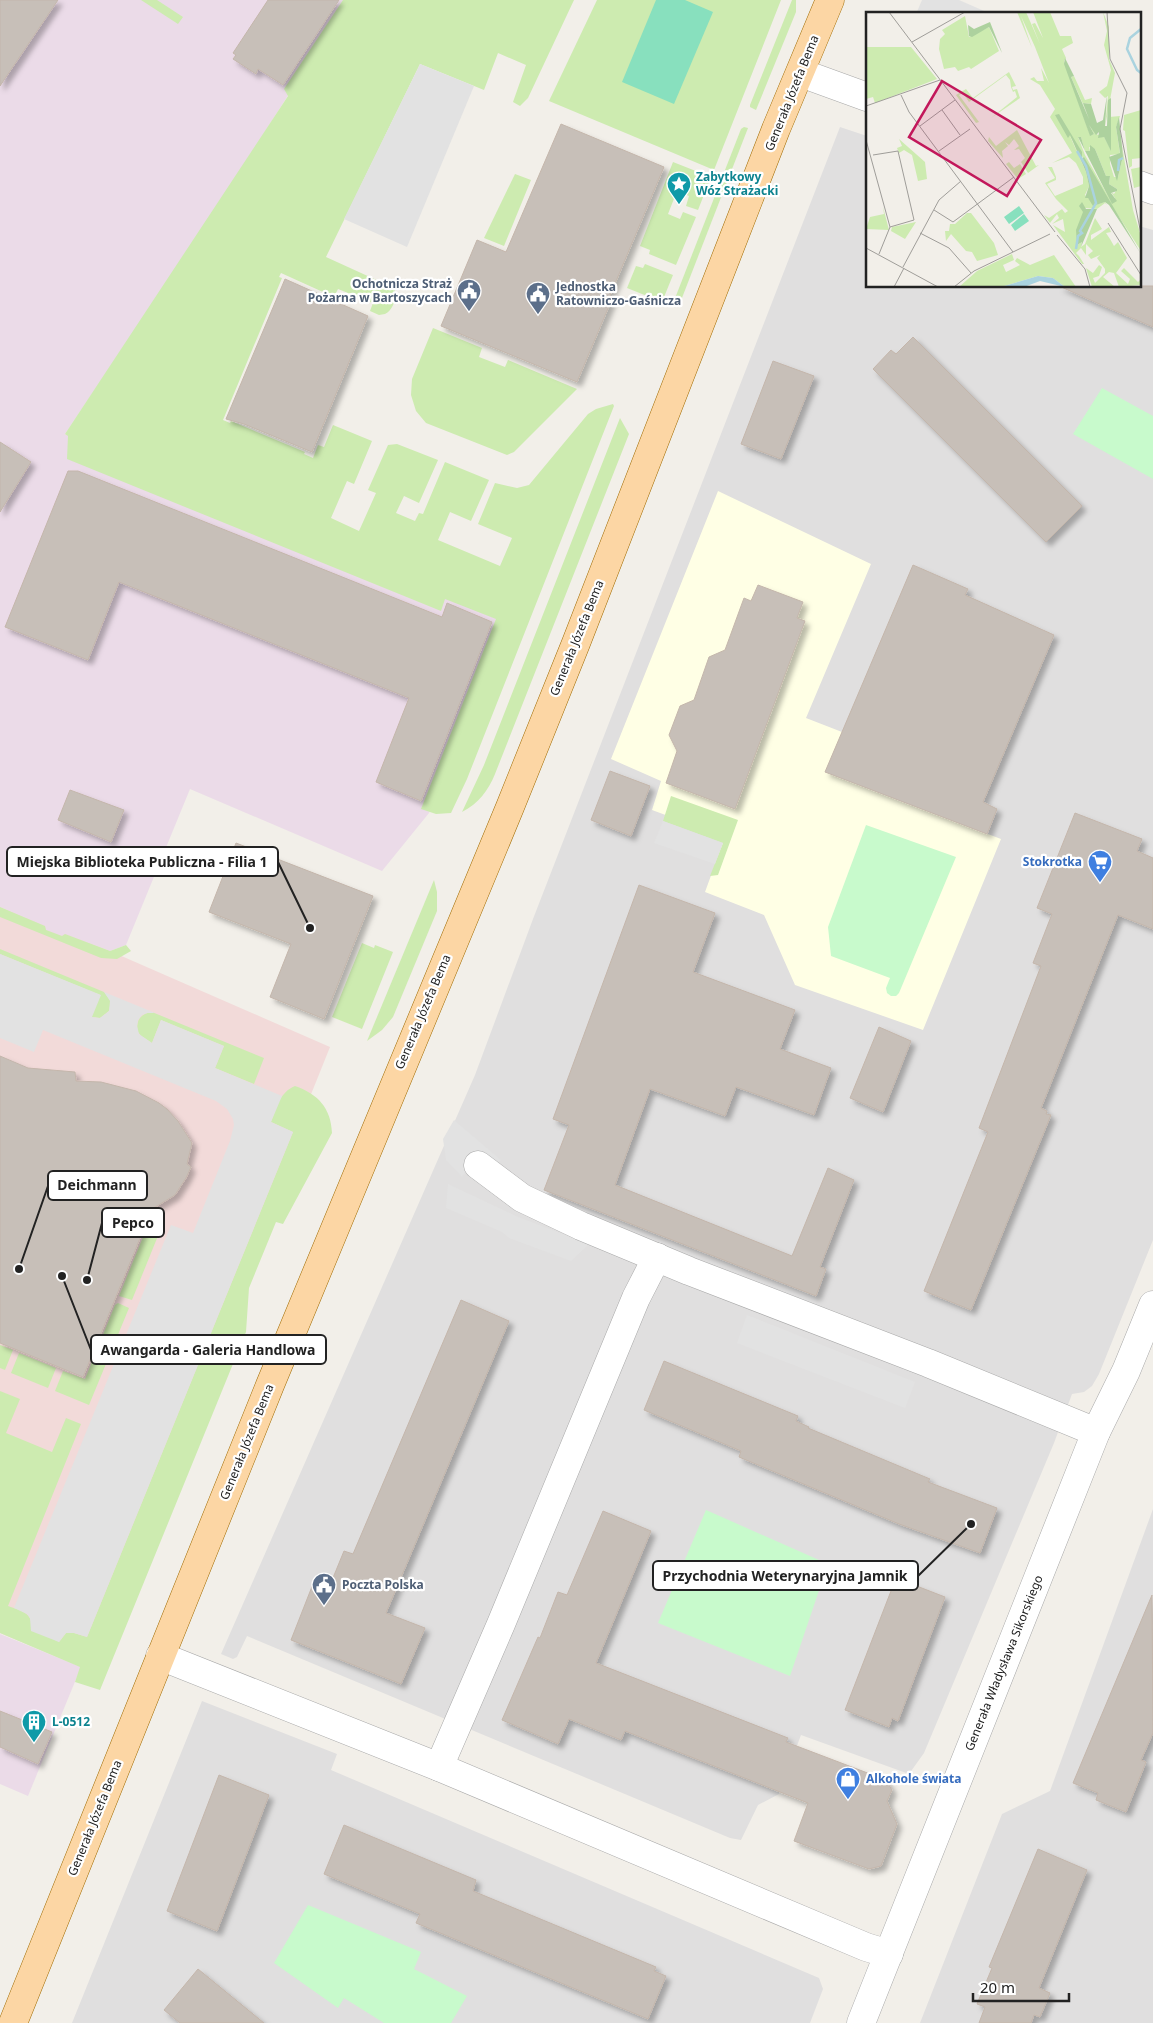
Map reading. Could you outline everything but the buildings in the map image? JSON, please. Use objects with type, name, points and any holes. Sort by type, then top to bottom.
[{"type":"main road","name":"Generała Józefa Bema","points":[[13,2023],[160,1656],[396,1078],[510,807],[576,643],[776,129],[830,0]]},
{"type":"street","points":[[801,73],[866,97]]},
{"type":"street","points":[[1140,185],[1153,190]]},
{"type":"street","points":[[478,1165],[522,1198],[581,1226],[928,1363],[1096,1432]]},
{"type":"street","points":[[438,1768],[508,1606],[636,1298],[657,1257]]},
{"type":"street","name":"Generała Władysława Sikorskiego","points":[[861,2023],[1096,1432],[1126,1371],[1153,1305]]},
{"type":"street","points":[[160,1656],[438,1768],[866,1947],[889,1954]]},
{"type":"shaded area","points":[[0,0],[349,0],[213,213],[65,434],[514,613],[429,813],[382,871],[190,789],[126,945],[110,951],[65,934],[62,936],[46,930],[45,926],[0,907]]},
{"type":"shaded area","points":[[922,0],[959,0],[986,12],[917,12]]},
{"type":"shaded area","points":[[420,64],[474,86],[407,247],[344,219]]},
{"type":"shaded area","points":[[840,127],[866,136],[866,288],[1140,288],[1140,226],[1153,230],[1153,1240],[1099,1374],[1092,1386],[1084,1392],[1072,1394],[1054,1443],[924,1753],[909,1774],[801,1735],[779,1794],[758,1805],[741,1840],[730,1838],[247,1636],[237,1657],[233,1659],[221,1654],[475,1075],[533,919]]},
{"type":"shaded area","points":[[718,491],[871,564],[806,718],[842,732],[825,772],[1001,839],[923,1030],[795,985],[764,915],[705,892],[725,837],[652,810],[661,781],[611,759]]},
{"type":"shaded area","points":[[663,821],[723,843],[715,864],[654,843]]},
{"type":"shaded area","points":[[0,907],[110,951],[330,1047],[81,1667],[0,1633]]},
{"type":"shaded area","points":[[0,954],[101,995],[92,1017],[100,1018],[109,1011],[110,1001],[104,992],[155,1013],[142,1015],[138,1020],[137,1026],[139,1034],[152,1043],[161,1020],[224,1046],[215,1068],[282,1096],[271,1122],[293,1132],[87,1637],[66,1633],[59,1642],[31,1631],[30,1618],[27,1614],[14,1608],[171,1225],[193,1233],[230,1141],[234,1125],[227,1109],[216,1101],[43,1030],[34,1052],[0,1038]]},
{"type":"shaded area","points":[[454,1120],[501,1160],[491,1170],[475,1158],[462,1177],[446,1160],[443,1139]]},
{"type":"shaded area","points":[[448,1184],[518,1217],[589,1244],[571,1261],[509,1238],[502,1232],[446,1208]]},
{"type":"shaded area","points":[[747,1315],[915,1382],[905,1408],[737,1343]]},
{"type":"shaded area","points":[[1153,1509],[1153,2023],[920,2023],[1002,1814],[1050,1791]]},
{"type":"shaded area","points":[[0,1634],[81,1667],[28,1796],[0,1784]]},
{"type":"shaded area","points":[[202,1701],[337,1754],[331,1770],[819,1978],[823,1989],[810,2023],[72,2023]]},
{"type":"green space","points":[[141,0],[157,0],[183,17],[178,24]]},
{"type":"green space","points":[[343,0],[574,0],[528,98],[520,106],[513,102],[526,65],[498,53],[484,90],[420,64],[326,257],[394,288],[395,299],[392,306],[388,312],[379,315],[370,311],[373,303],[338,289],[334,297],[281,273],[279,277],[282,278],[223,420],[230,423],[231,421],[305,452],[304,454],[313,458],[318,445],[324,447],[333,425],[372,441],[354,484],[347,481],[331,518],[359,531],[376,493],[368,490],[388,445],[397,444],[438,460],[419,503],[404,496],[396,513],[415,521],[419,513],[423,514],[445,462],[489,480],[471,521],[450,512],[438,540],[500,566],[512,538],[478,524],[495,483],[517,488],[529,485],[588,414],[596,409],[613,404],[614,406],[467,779],[451,813],[436,814],[421,809],[496,619],[445,599],[441,611],[67,459],[68,436],[65,434],[288,96],[284,89]]},
{"type":"green space","points":[[597,0],[781,0],[714,170],[549,101]]},
{"type":"green space","points":[[656,0],[685,0],[713,12],[674,104],[622,82]]},
{"type":"green space","points":[[792,0],[796,0],[796,12],[756,110],[750,107],[750,105]]},
{"type":"green space","points":[[744,127],[748,128],[680,303],[672,306],[741,129]]},
{"type":"green space","points":[[673,162],[711,177],[698,210],[686,206],[689,196],[677,191],[668,214],[680,219],[683,212],[696,217],[676,265],[649,254],[650,250],[640,246]]},
{"type":"green space","points":[[515,174],[531,180],[504,246],[484,238]]},
{"type":"green space","points":[[645,264],[673,275],[662,302],[627,288],[636,266],[643,268]]},
{"type":"green space","points":[[433,328],[482,348],[479,357],[505,367],[508,360],[577,389],[514,452],[507,455],[426,423],[416,411],[411,395],[412,379]]},
{"type":"green space","points":[[1102,388],[1153,416],[1153,479],[1073,434]]},
{"type":"green space","points":[[620,418],[629,434],[495,774],[482,796],[462,812],[484,765]]},
{"type":"green space","points":[[671,796],[738,820],[718,875],[710,876],[723,843],[663,821]]},
{"type":"green space","points":[[866,825],[956,857],[899,993],[896,996],[891,996],[887,993],[886,988],[890,978],[831,956],[828,927]]},
{"type":"green space","points":[[434,880],[437,892],[437,911],[393,1017],[382,1030],[367,1041]]},
{"type":"green space","points":[[0,907],[45,926],[46,930],[62,936],[65,934],[110,951],[126,945],[131,951],[117,959],[101,958],[0,917]]},
{"type":"green space","points":[[362,943],[374,948],[375,945],[393,952],[362,1029],[332,1017]]},
{"type":"green space","points":[[0,949],[104,992],[111,1001],[109,1011],[100,1018],[91,1017],[100,995],[0,954]]},
{"type":"green space","points":[[152,1012],[264,1058],[254,1084],[215,1068],[224,1046],[161,1020],[152,1043],[141,1036],[137,1028],[138,1021],[145,1014]]},
{"type":"green space","points":[[295,1086],[310,1093],[322,1103],[329,1116],[332,1133],[283,1224],[276,1222],[249,1288],[246,1332],[100,1690],[75,1682],[80,1667],[0,1633],[0,1391],[20,1399],[6,1433],[52,1452],[66,1418],[81,1424],[8,1606],[24,1612],[30,1618],[32,1627],[59,1642],[66,1633],[87,1637],[293,1132],[271,1122],[282,1096]]},
{"type":"green space","points":[[154,1210],[162,1214],[164,1221],[132,1300],[119,1296]]},
{"type":"green space","points":[[118,1303],[129,1308],[89,1405],[55,1391],[63,1371],[85,1379],[115,1305]]},
{"type":"green space","points":[[0,1345],[13,1350],[5,1370],[0,1368]]},
{"type":"green space","points":[[19,1353],[56,1368],[48,1388],[11,1373]]},
{"type":"green space","points":[[706,1510],[828,1564],[790,1676],[658,1623]]},
{"type":"green space","points":[[308,1905],[421,1952],[414,1969],[467,1996],[451,2023],[384,2023],[344,1998],[338,2008],[274,1963]]},
{"type":"place","name":"Zabytkowy Wóz Strażacki","points":[[679,205]]},
{"type":"place","name":"Ochotnicza Straż Pożarna w Bartoszycach","points":[[469,312]]},
{"type":"place","name":"Jednostka Ratowniczo-Gaśnicza","points":[[538,315]]},
{"type":"place","name":"Stokrotka","points":[[1100,883]]},
{"type":"place","name":"Miejska Biblioteka Publiczna - Filia 1","points":[[310,928]]},
{"type":"place","name":"Deichmann","points":[[19,1269]]},
{"type":"place","name":"Awangarda - Galeria Handlowa","points":[[62,1276]]},
{"type":"place","name":"Pepco","points":[[87,1280]]},
{"type":"place","name":"Przychodnia Weterynaryjna Jamnik","points":[[971,1524]]},
{"type":"place","name":"Poczta Polska","points":[[324,1606]]},
{"type":"place","name":"L-0512","points":[[34,1743]]},
{"type":"place","name":"Alkohole świata","points":[[848,1800]]}]
